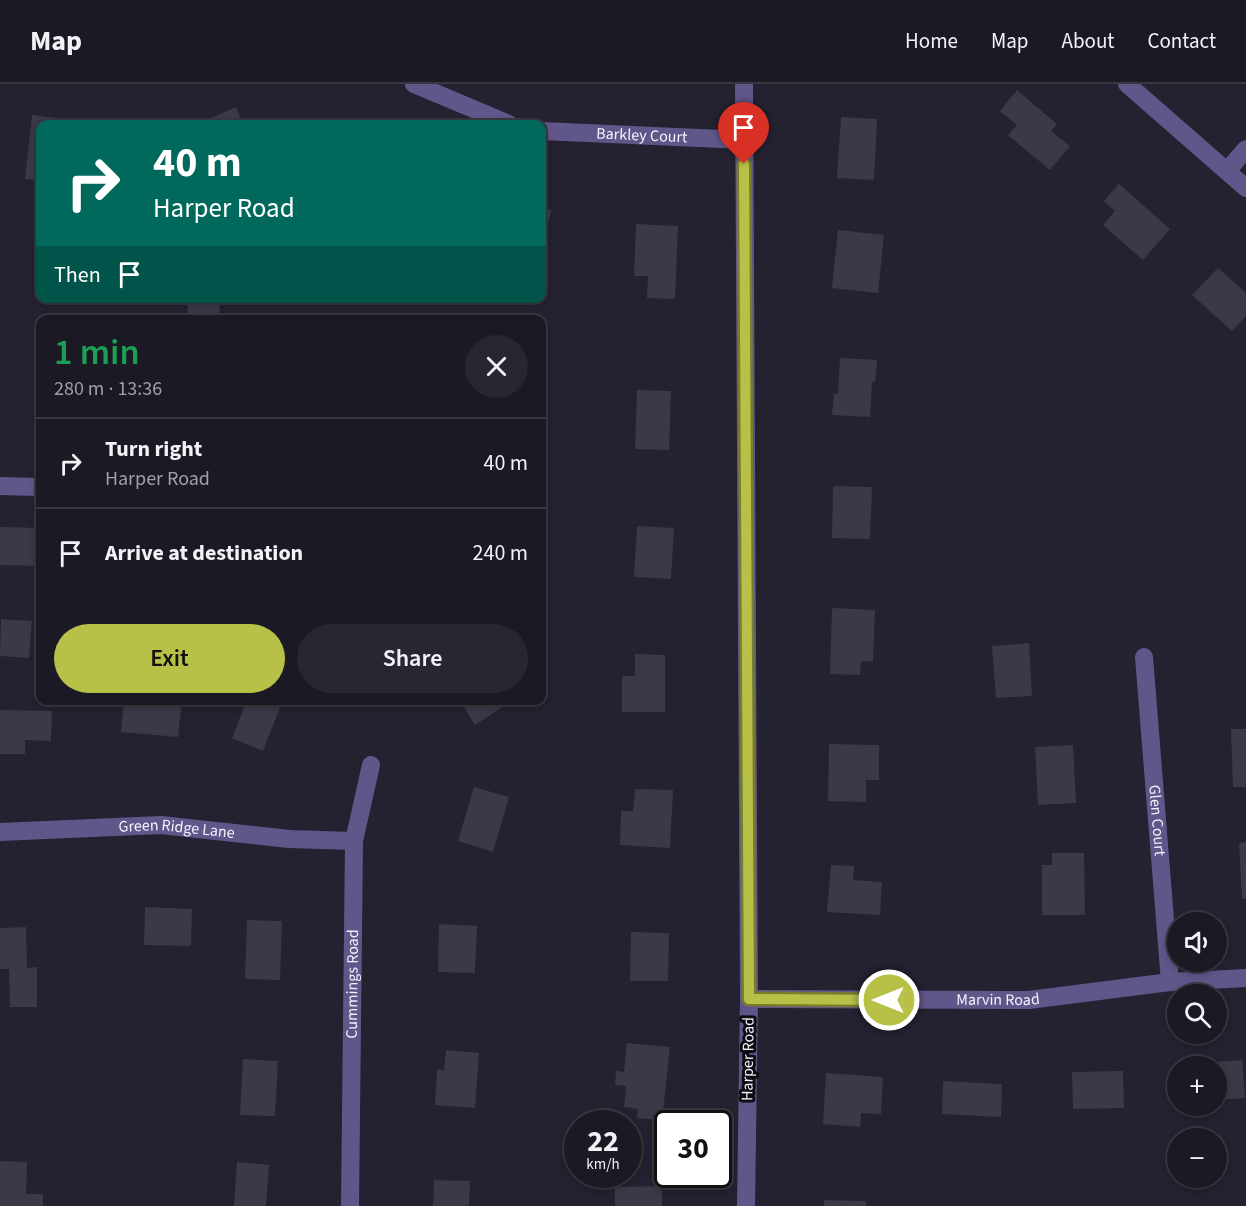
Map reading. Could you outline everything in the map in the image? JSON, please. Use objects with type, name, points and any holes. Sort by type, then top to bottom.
[{"type":"street","points":[[414,84],[500,120]]},
{"type":"street","name":"Harper Road","points":[[744,84],[749,999],[746,1206]]},
{"type":"street","points":[[1127,84],[1246,188]]},
{"type":"street","name":"Barkley Court","points":[[546,131],[744,140]]},
{"type":"street","points":[[1227,171],[1246,149]]},
{"type":"street","points":[[0,486],[36,487]]},
{"type":"street","name":"Glen Court","points":[[1144,657],[1170,982]]},
{"type":"street","name":"Cummings Road","points":[[350,1206],[354,840],[371,765]]},
{"type":"street","name":"Green Ridge Lane","points":[[0,832],[161,825],[289,839],[354,840]]},
{"type":"street","name":"Marvin Road","points":[[749,999],[1029,1000],[1170,982],[1246,978]]},
{"type":"building","points":[[1017,90],[1057,124],[1051,131],[1070,146],[1050,170],[1008,135],[1017,125],[1000,111]]},
{"type":"building","points":[[236,107],[241,120],[207,120]]},
{"type":"building","points":[[32,115],[72,120],[36,120],[36,180],[25,179]]},
{"type":"building","points":[[841,117],[877,119],[874,180],[837,178]]},
{"type":"building","points":[[1119,184],[1170,229],[1143,260],[1103,225],[1115,211],[1104,201]]},
{"type":"building","points":[[546,209],[551,210],[546,233]]},
{"type":"building","points":[[636,224],[678,226],[675,299],[647,298],[648,276],[634,276]]},
{"type":"building","points":[[838,230],[884,235],[878,293],[832,288]]},
{"type":"building","points":[[1218,268],[1246,293],[1246,316],[1232,331],[1192,295]]},
{"type":"building","points":[[188,303],[220,303],[219,315],[187,315]]},
{"type":"building","points":[[840,358],[877,360],[875,382],[872,382],[870,417],[832,415],[834,394],[838,394]]},
{"type":"building","points":[[637,390],[671,391],[669,450],[635,449]]},
{"type":"building","points":[[833,486],[872,487],[870,539],[832,538]]},
{"type":"building","points":[[637,526],[674,528],[671,579],[634,577]]},
{"type":"building","points":[[0,527],[36,528],[36,566],[0,565]]},
{"type":"building","points":[[832,608],[875,610],[873,662],[861,661],[860,675],[830,674]]},
{"type":"building","points":[[1,619],[32,621],[29,658],[0,656]]},
{"type":"building","points":[[1029,643],[1032,696],[996,698],[992,646]]},
{"type":"building","points":[[635,654],[665,655],[665,712],[622,712],[622,676],[635,676]]},
{"type":"building","points":[[124,705],[181,705],[178,737],[121,732]]},
{"type":"building","points":[[245,705],[281,705],[263,751],[232,738]]},
{"type":"building","points":[[463,705],[505,705],[475,725]]},
{"type":"building","points":[[0,710],[52,711],[51,741],[25,740],[25,754],[0,754]]},
{"type":"building","points":[[1231,729],[1246,729],[1246,787],[1233,787]]},
{"type":"building","points":[[829,744],[879,745],[879,780],[866,780],[866,802],[828,801]]},
{"type":"building","points":[[1073,745],[1076,803],[1038,805],[1035,747]]},
{"type":"building","points":[[474,787],[509,797],[493,852],[458,841]]},
{"type":"building","points":[[635,789],[673,790],[670,848],[620,845],[621,811],[633,811]]},
{"type":"building","points":[[1246,842],[1246,899],[1242,899],[1239,843]]},
{"type":"building","points":[[1052,853],[1084,853],[1085,915],[1042,915],[1042,865],[1052,865]]},
{"type":"building","points":[[831,865],[854,866],[853,880],[882,882],[880,915],[827,912]]},
{"type":"building","points":[[145,907],[192,909],[191,946],[144,945]]},
{"type":"building","points":[[247,920],[282,921],[280,980],[245,979]]},
{"type":"building","points":[[439,924],[477,926],[475,973],[438,972]]},
{"type":"building","points":[[26,927],[27,968],[37,967],[37,1007],[10,1007],[9,969],[0,969],[0,928]]},
{"type":"building","points":[[631,932],[669,933],[668,981],[630,981]]},
{"type":"building","points":[[627,1043],[670,1047],[663,1110],[654,1110],[654,1119],[642,1118],[642,1110],[624,1107],[626,1086],[615,1085],[616,1071],[624,1072]]},
{"type":"building","points":[[446,1050],[479,1053],[475,1108],[435,1105],[437,1070],[444,1070]]},
{"type":"building","points":[[243,1059],[278,1061],[275,1116],[240,1115]]},
{"type":"building","points":[[1242,1060],[1245,1098],[1227,1099],[1227,1061]]},
{"type":"building","points":[[1123,1071],[1124,1108],[1073,1109],[1072,1072]]},
{"type":"building","points":[[826,1073],[883,1077],[881,1114],[861,1113],[860,1127],[823,1124]]},
{"type":"building","points":[[943,1081],[1002,1084],[1001,1117],[942,1114]]},
{"type":"building","points":[[0,1161],[27,1162],[26,1194],[43,1194],[43,1206],[0,1206]]},
{"type":"building","points":[[237,1162],[269,1165],[266,1206],[234,1206]]},
{"type":"building","points":[[434,1180],[470,1181],[469,1206],[433,1206]]},
{"type":"building","points":[[615,1188],[662,1188],[662,1206],[615,1206]]},
{"type":"building","points":[[824,1200],[866,1201],[866,1206],[824,1206]]},
{"type":"route","points":[[744,164],[749,999],[889,1000]]}]
